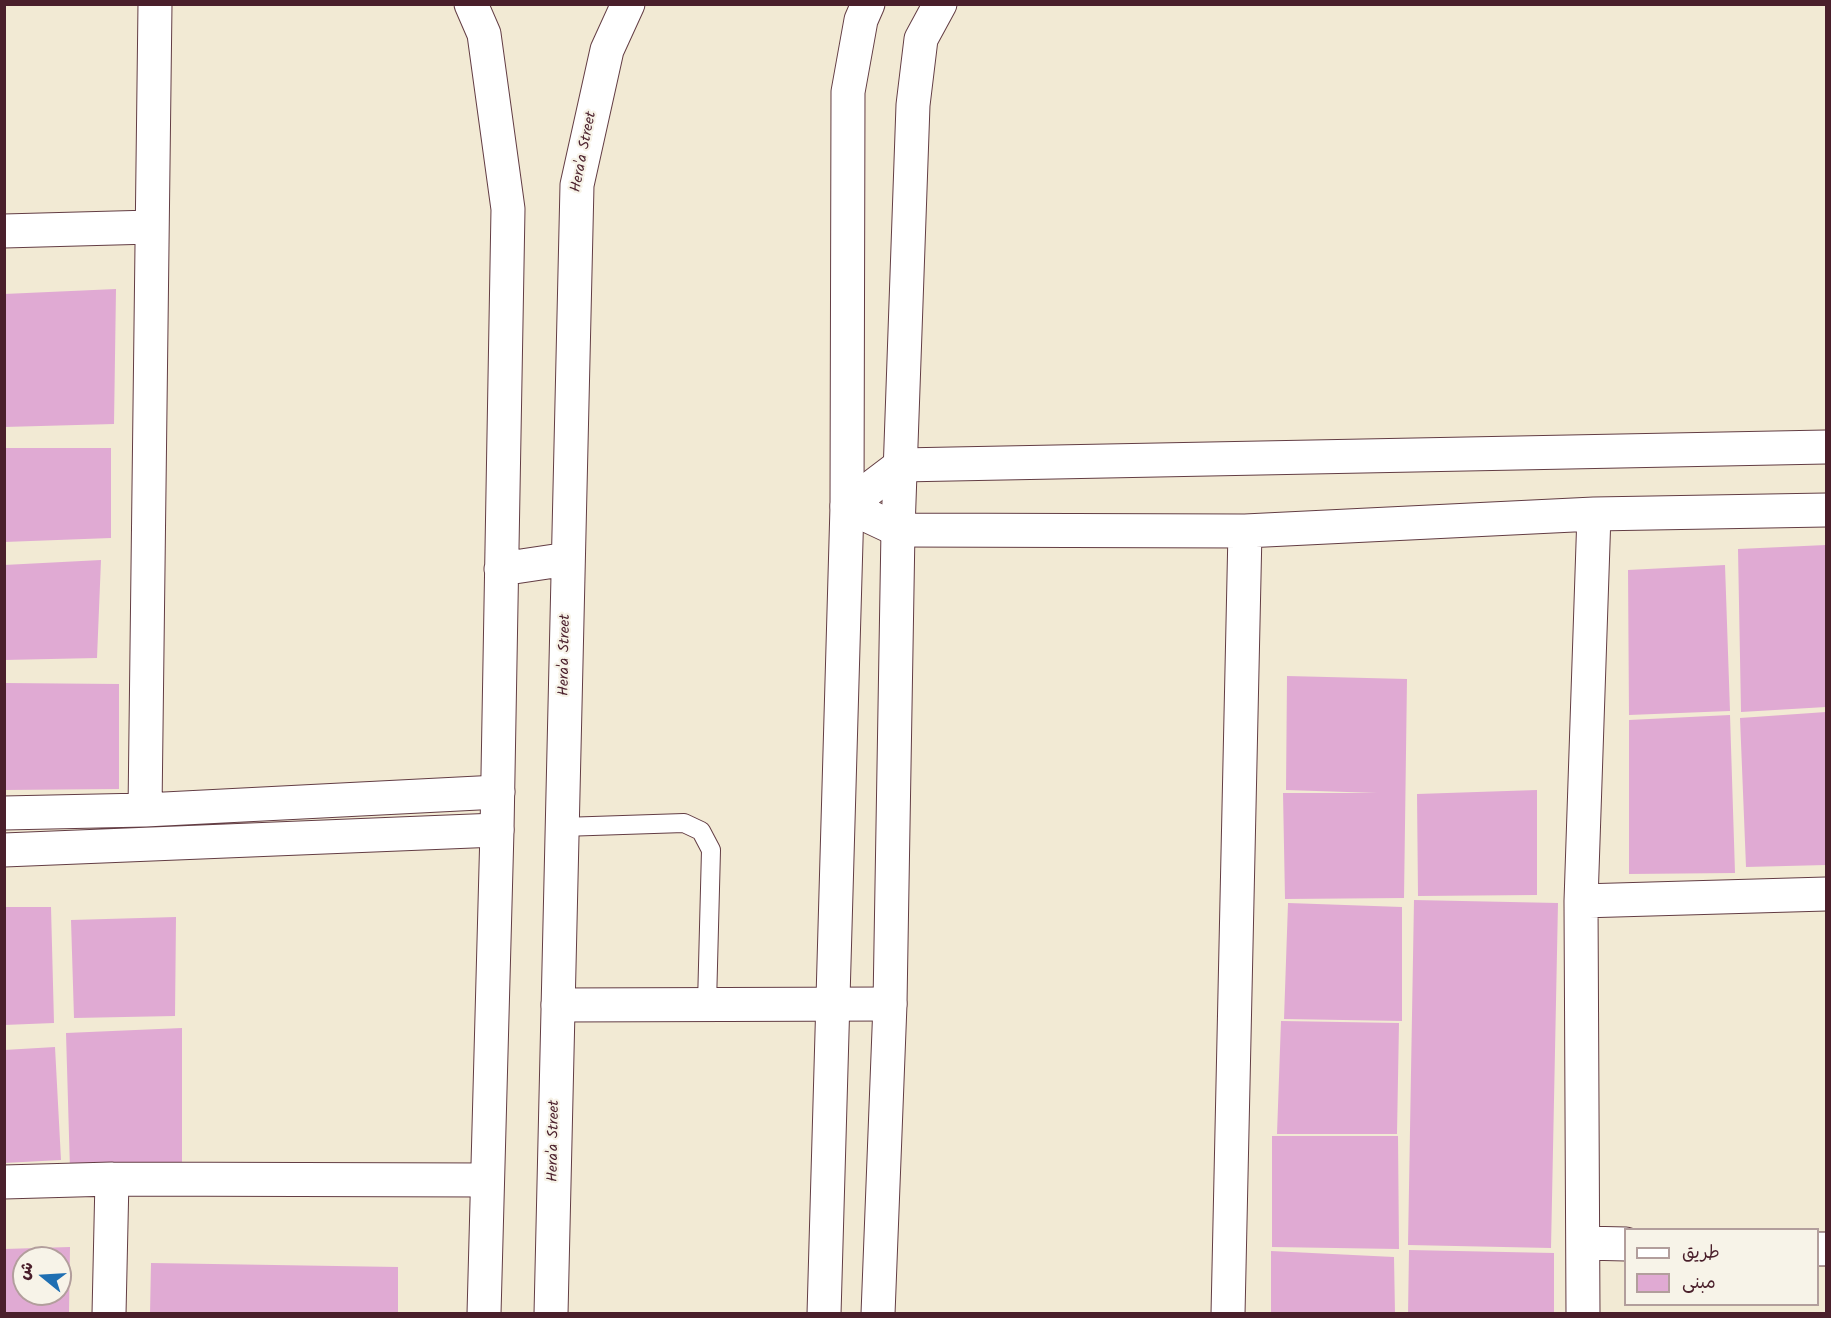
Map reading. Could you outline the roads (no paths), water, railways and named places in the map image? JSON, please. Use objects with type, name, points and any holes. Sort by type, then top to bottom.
[{"type":"street","points":[[145,810],[155,4]]},
{"type":"street","points":[[471,4],[484,34],[508,209],[498,792],[484,1314]]},
{"type":"street","name":"Hera'a Street","points":[[551,1314],[577,185],[607,50],[628,4]]},
{"type":"street","points":[[824,1314],[847,506],[848,92],[861,20],[868,4]]},
{"type":"street","points":[[878,1314],[890,1004],[898,530],[913,105],[921,39],[939,4]]},
{"type":"street","points":[[4,231],[152,227]]},
{"type":"street","points":[[847,506],[901,465],[1827,447]]},
{"type":"street","points":[[847,506],[898,530],[1245,531],[1594,514],[1827,510]]},
{"type":"street","points":[[1583,1314],[1581,901],[1594,514]]},
{"type":"street","points":[[1228,1314],[1245,531]]},
{"type":"street","points":[[501,569],[568,559]]},
{"type":"street","points":[[4,813],[145,810],[498,792]]},
{"type":"street","points":[[4,850],[497,830]]},
{"type":"street","points":[[1581,901],[1827,894]]},
{"type":"street","points":[[558,1005],[890,1004]]},
{"type":"street","points":[[4,1182],[112,1179],[487,1180]]},
{"type":"street","points":[[109,1314],[112,1179]]},
{"type":"street","points":[[1583,1243],[1624,1244]]},
{"type":"lane","points":[[562,827],[684,823],[701,831],[711,850],[707,1005]]}]
